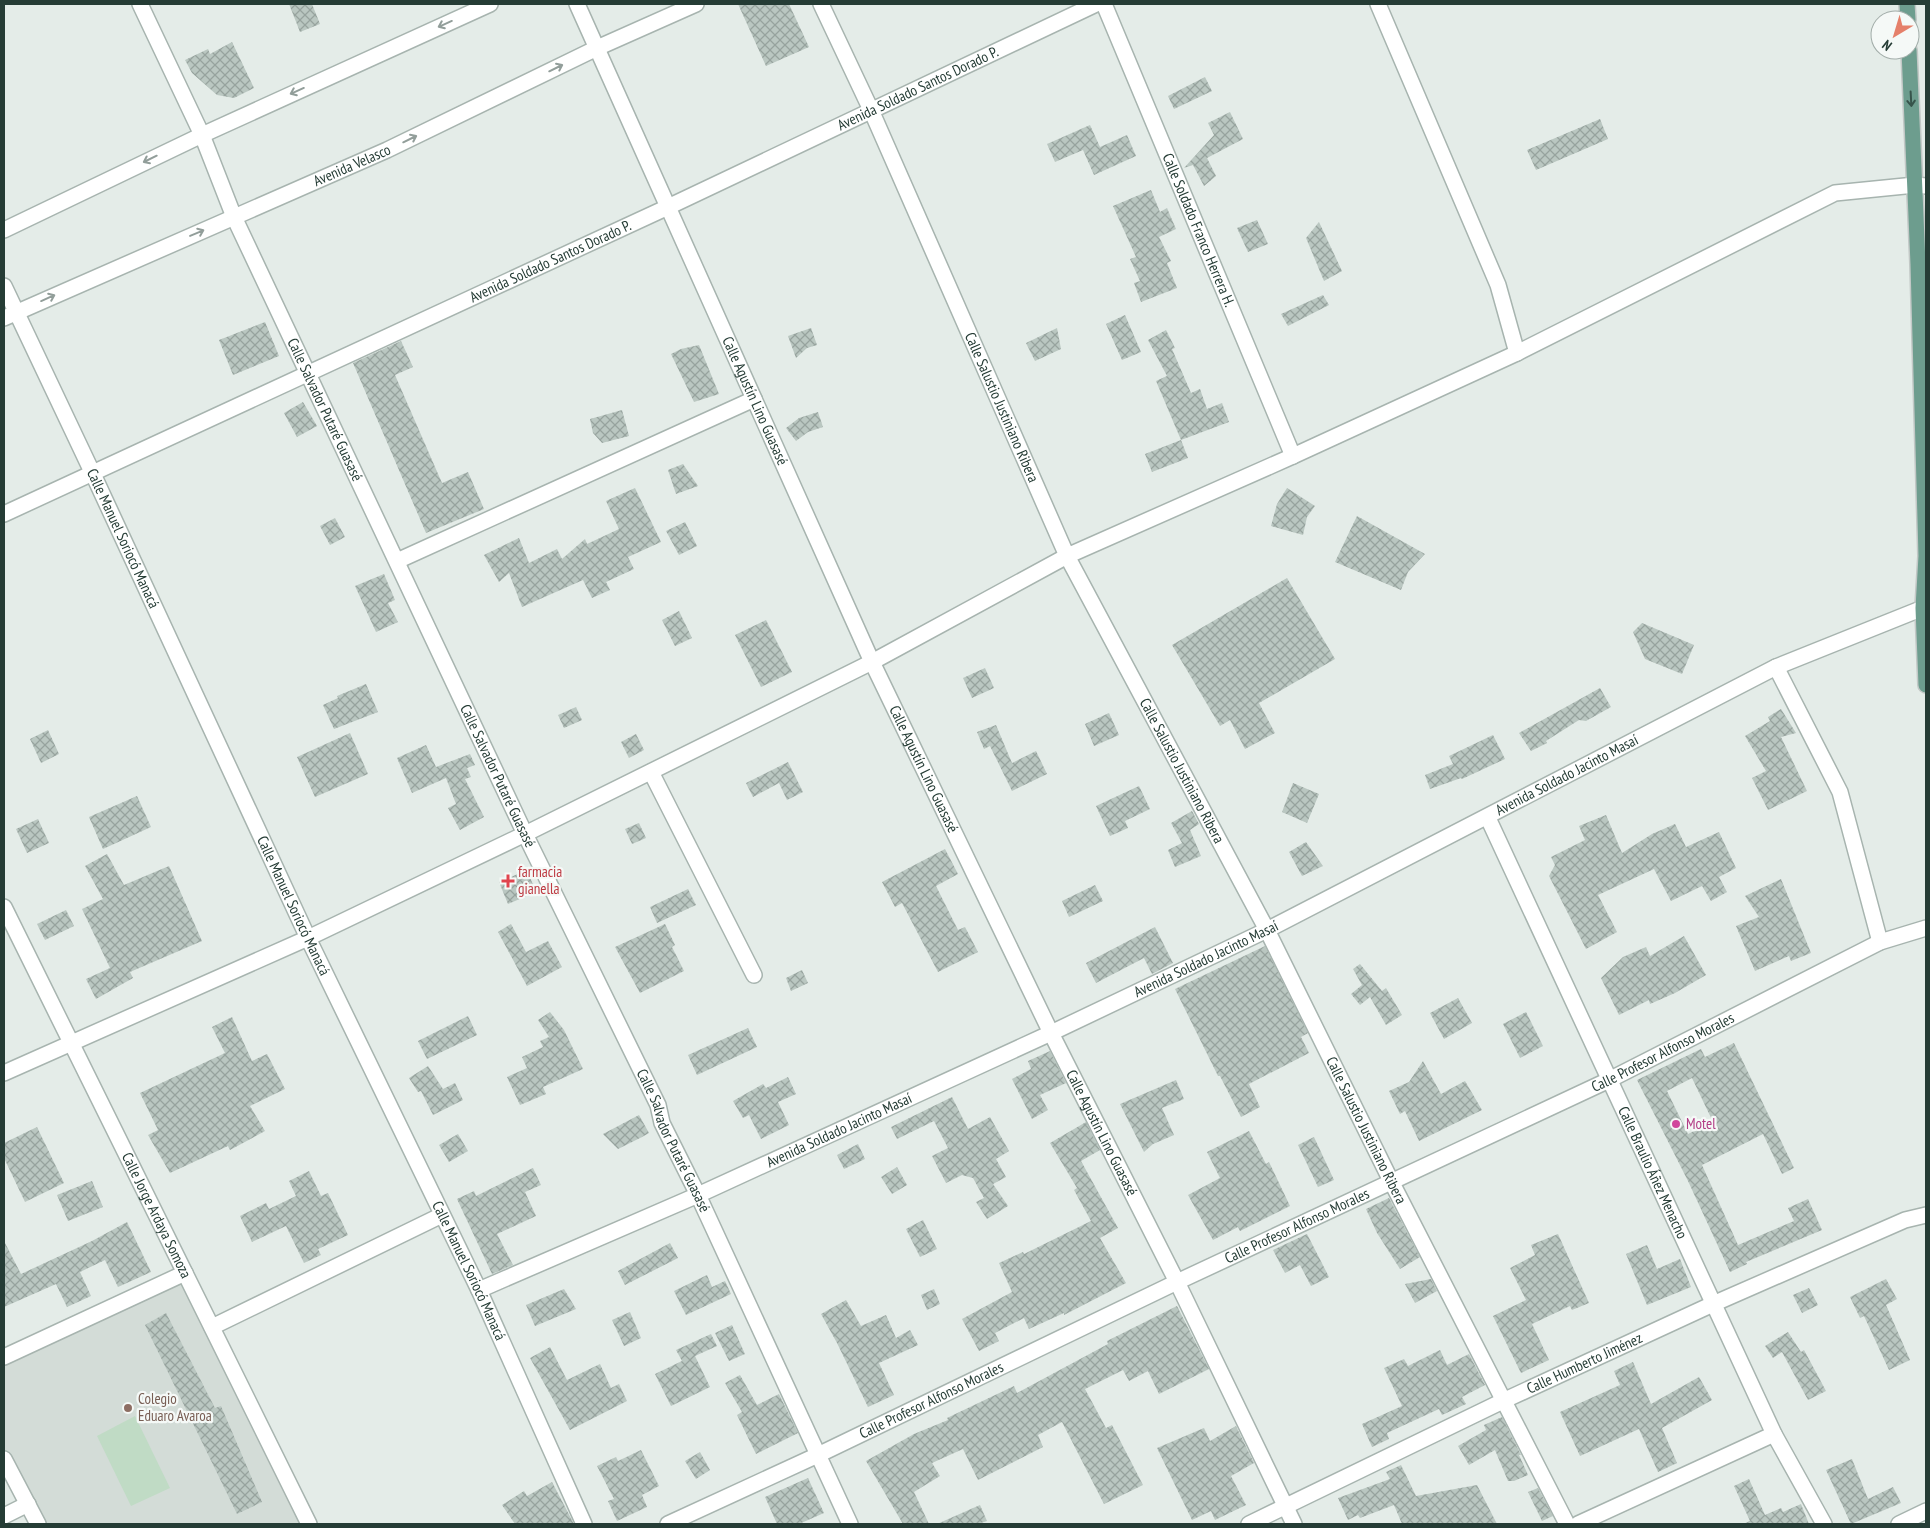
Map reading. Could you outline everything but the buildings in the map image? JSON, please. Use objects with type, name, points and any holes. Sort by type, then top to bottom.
[{"type":"main road","points":[[1910,60],[1921,186],[1926,556],[1923,608],[1926,684]]},
{"type":"street","name":"Calle Salvador Putaré Guasasé","points":[[140,4],[202,135],[234,218],[525,834],[658,1105],[662,1123],[820,1454],[850,1524]]},
{"type":"street","points":[[4,230],[202,135],[490,4]]},
{"type":"street","name":"Calle Agustín Lino Guasasé","points":[[577,4],[872,662],[1051,1033],[1177,1282],[1294,1524]]},
{"type":"street","name":"Avenida Velasco","points":[[10,315],[387,150],[597,48],[696,4]]},
{"type":"street","name":"Calle Salustio Justiniano Ribera","points":[[821,4],[871,110],[1067,556],[1267,930],[1392,1181],[1567,1524]]},
{"type":"street","name":"Avenida Soldado Santos Dorado P.","points":[[4,514],[668,207],[1096,4]]},
{"type":"street","name":"Calle Soldado Franco Herrera H.","points":[[1104,4],[1293,456]]},
{"type":"street","points":[[1378,4],[1498,285],[1518,353]]},
{"type":"street","points":[[4,1074],[70,1042],[308,938],[525,834],[872,662],[1067,556],[1293,456],[1518,353],[1835,194],[1921,186]]},
{"type":"street","name":"Calle Manuel Soriocó Manacá","points":[[4,286],[10,315],[94,474],[308,938],[479,1290],[584,1524]]},
{"type":"street","points":[[397,561],[754,399]]},
{"type":"street","name":"Avenida Soldado Jacinto Masaí","points":[[479,1290],[698,1195],[1051,1033],[1267,930],[1488,818],[1553,781],[1776,668],[1923,608]]},
{"type":"street","points":[[1776,668],[1840,792],[1880,942]]},
{"type":"street","points":[[650,772],[754,975]]},
{"type":"street","name":"Calle Braulio Áñez Menacho","points":[[1488,818],[1774,1434],[1824,1524]]},
{"type":"street","name":"Calle Jorge Ardaya Somoza","points":[[4,907],[309,1524]]},
{"type":"street","name":"Calle Profesor Alfonso Morales","points":[[668,1524],[820,1454],[1177,1282],[1609,1080],[1880,942],[1926,928]]},
{"type":"street","points":[[212,1327],[442,1215]]},
{"type":"street","name":"Calle Humberto Jiménez","points":[[1249,1524],[1505,1400],[1713,1304],[1905,1220],[1926,1215]]},
{"type":"street","points":[[4,1357],[185,1273]]},
{"type":"street","points":[[1578,1524],[1774,1434]]},
{"type":"street","points":[[4,1459],[38,1524]]},
{"type":"street","points":[[4,1516],[28,1504]]},
{"type":"street","points":[[1898,1524],[1926,1511]]},
{"type":"shaded area","name":"Colegio Eduaro Avaroa","points":[[185,1273],[309,1524],[38,1524],[4,1459],[4,1357]]},
{"type":"green space","points":[[135,1416],[170,1488],[131,1506],[97,1436]]},
{"type":"place","name":"farmacia gianella","points":[[508,881]]},
{"type":"place","name":"Motel","points":[[1676,1124]]},
{"type":"place","name":"Colegio Eduaro Avaroa","points":[[128,1408]]}]
